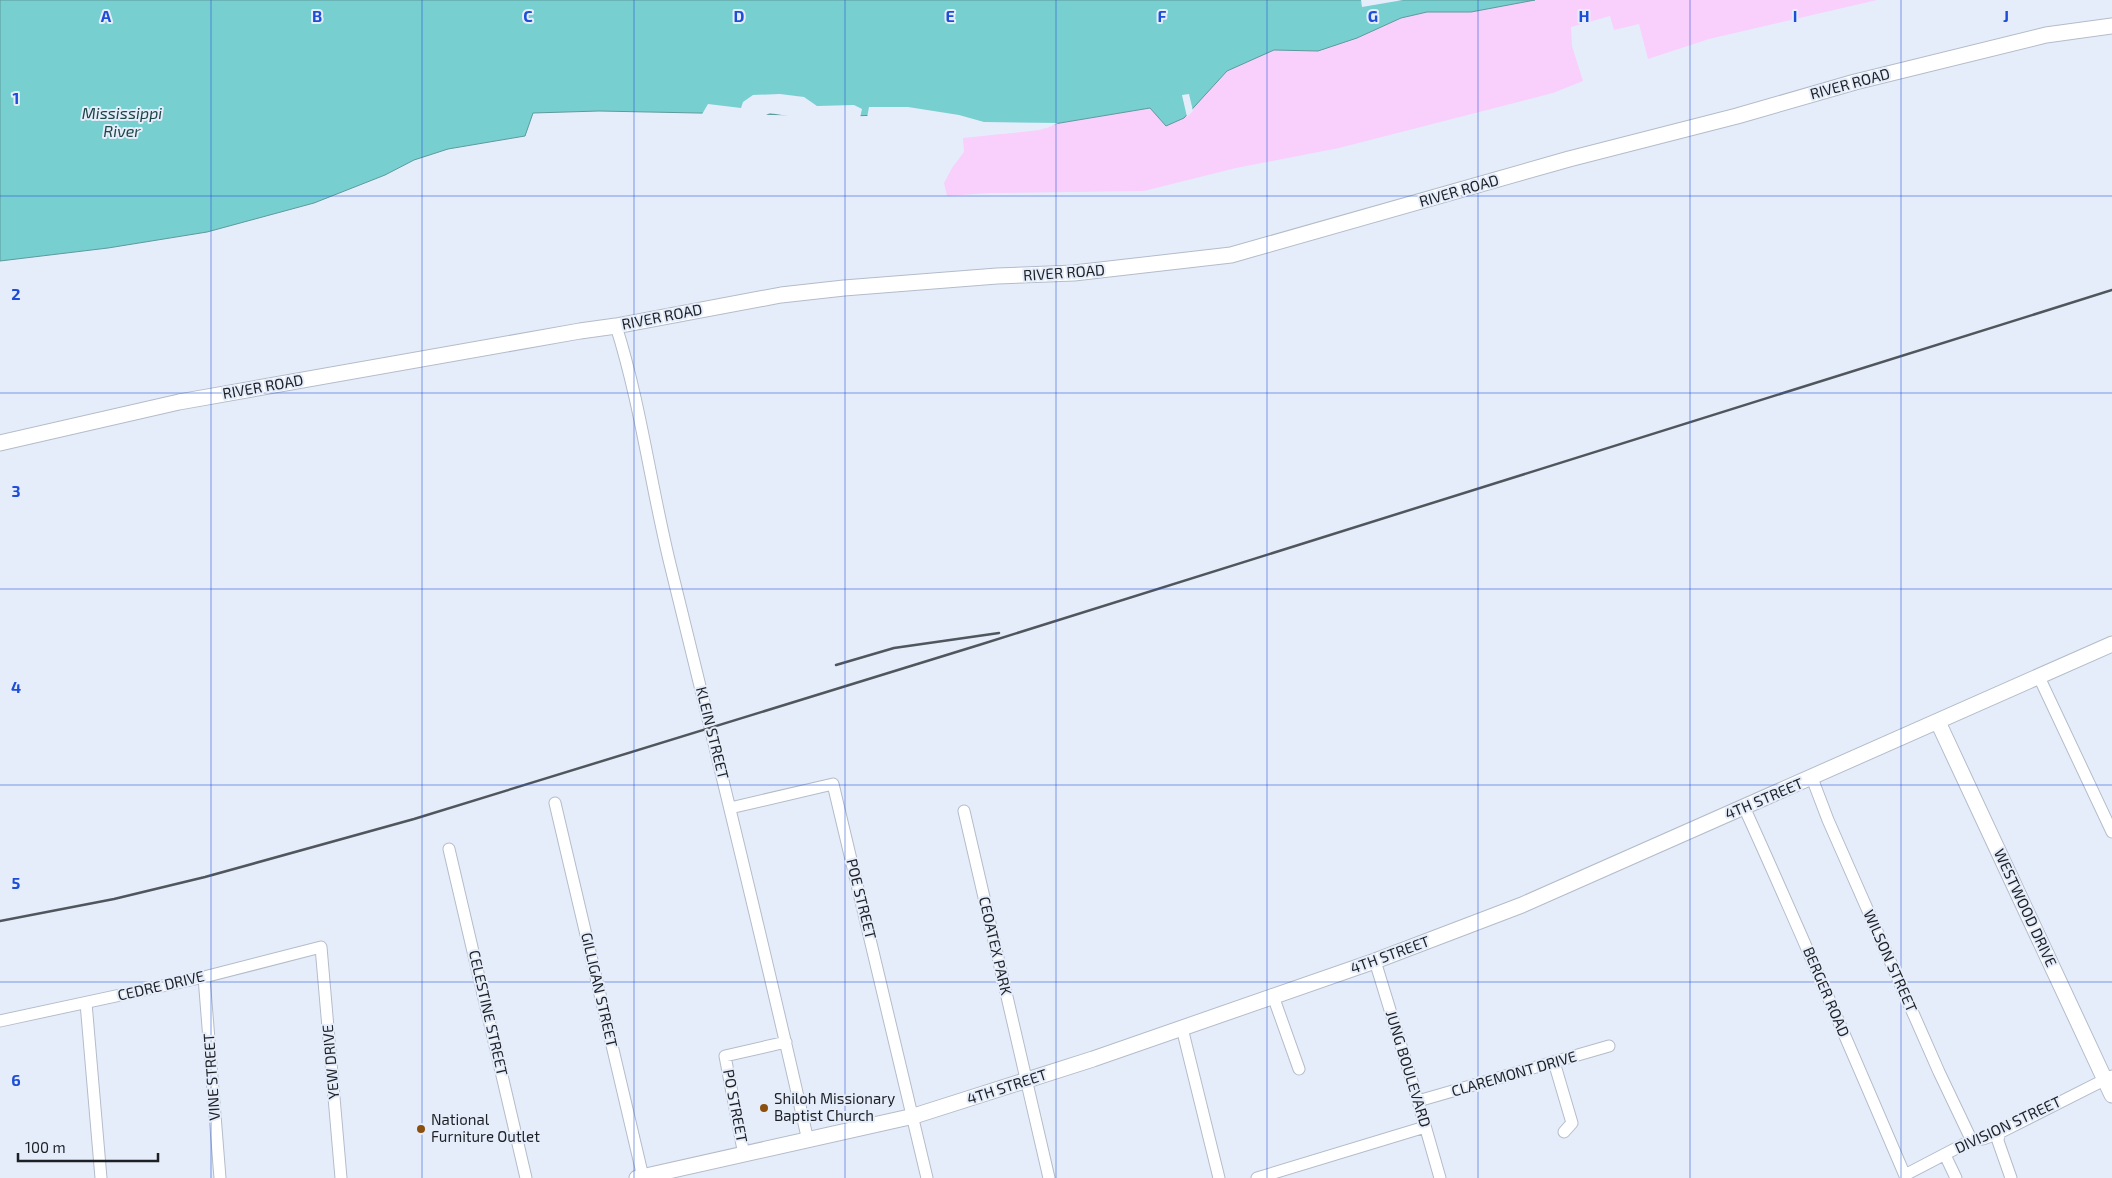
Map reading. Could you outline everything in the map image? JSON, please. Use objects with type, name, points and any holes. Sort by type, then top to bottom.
[{"type":"main road","name":"RIVER ROAD","points":[[0,444],[179,402],[790,294],[996,276],[1074,274],[1231,255],[1569,159],[1737,116],[1855,82],[2046,35],[2112,26]]},
{"type":"main road","name":"4TH STREET","points":[[640,1178],[914,1116],[1026,1081],[1375,961],[1522,905],[2112,644]]},
{"type":"main road","name":"WESTWOOD DRIVE","points":[[1938,722],[2108,1077],[2112,1095]]},
{"type":"street","name":"KLEIN STREET","points":[[616,326],[627,363],[670,565],[730,808],[808,1141]]},
{"type":"street","points":[[2039,677],[2112,832]]},
{"type":"street","name":"WILSON STREET","points":[[1812,778],[1832,829],[1939,1072],[1970,1137],[1974,1140]]},
{"type":"street","name":"POE STREET","points":[[730,808],[833,784],[914,1116]]},
{"type":"street","name":"GILLIGAN STREET","points":[[555,803],[640,1178]]},
{"type":"street","name":"BERGER ROAD","points":[[1744,807],[1811,955],[1853,1057],[1906,1176]]},
{"type":"street","name":"CEOATEX PARK","points":[[964,811],[1049,1178]]},
{"type":"street","name":"CELESTINE STREET","points":[[449,849],[526,1178]]},
{"type":"street","name":"CEDRE DRIVE","points":[[0,1021],[86,1004],[204,977],[321,947]]},
{"type":"street","name":"YEW DRIVE","points":[[321,947],[340,1178]]},
{"type":"street","name":"JUNG BOULEVARD","points":[[1375,961],[1440,1178]]},
{"type":"street","name":"VINE STREET","points":[[204,977],[220,1178]]},
{"type":"street","points":[[1273,996],[1299,1069]]},
{"type":"street","points":[[86,1004],[101,1178]]},
{"type":"street","points":[[1182,1028],[1219,1178]]},
{"type":"street","name":"PO STREET","points":[[744,1155],[725,1056],[786,1042]]},
{"type":"street","name":"CLAREMONT DRIVE","points":[[1418,1101],[1609,1046]]},
{"type":"street","points":[[1554,1062],[1572,1123],[1564,1132]]},
{"type":"street","name":"DIVISION STREET","points":[[1906,1176],[1974,1140],[1983,1139],[1999,1132],[2108,1077]]},
{"type":"street","points":[[914,1116],[927,1178]]},
{"type":"street","points":[[1257,1178],[1426,1127]]},
{"type":"street","points":[[1999,1132],[1998,1141],[2011,1178]]},
{"type":"street","points":[[1945,1155],[1956,1178]]},
{"type":"shaded area","points":[[1477,0],[1877,0],[1709,39],[1648,59],[1639,24],[1614,30],[1610,16],[1571,27],[1572,46],[1583,81],[1553,93],[1339,148],[1236,168],[1144,191],[990,193],[947,196],[944,183],[964,152],[963,138],[1040,130],[1209,53]]},
{"type":"water","name":"Mississippi River","points":[[0,0],[1535,0],[1471,12],[1427,12],[1401,18],[1357,38],[1318,51],[1274,50],[1227,71],[1184,118],[1166,126],[1150,108],[1006,132],[922,114],[847,116],[599,111],[533,113],[525,136],[448,149],[414,160],[385,175],[314,203],[207,232],[108,248],[0,261]]},
{"type":"pier","points":[[1361,0],[1403,0],[1362,7]]},
{"type":"pier","points":[[780,94],[804,97],[817,106],[854,105],[862,109],[860,118],[794,117],[770,113],[762,117],[701,116],[708,104],[741,108],[743,102],[753,95]]},
{"type":"pier","points":[[1189,94],[1193,111],[1187,117],[1182,95]]},
{"type":"pier","points":[[869,107],[908,107],[959,115],[984,122],[1058,123],[1047,128],[1003,134],[956,127],[922,117],[867,118]]},
{"type":"railway","points":[[0,921],[114,899],[205,877],[414,819],[979,645],[2112,290]]},
{"type":"railway","points":[[836,665],[894,648],[999,633]]},
{"type":"place","name":"Shiloh Missionary Baptist Church","points":[[764,1108]]},
{"type":"place","name":"National Furniture Outlet","points":[[421,1129]]}]
